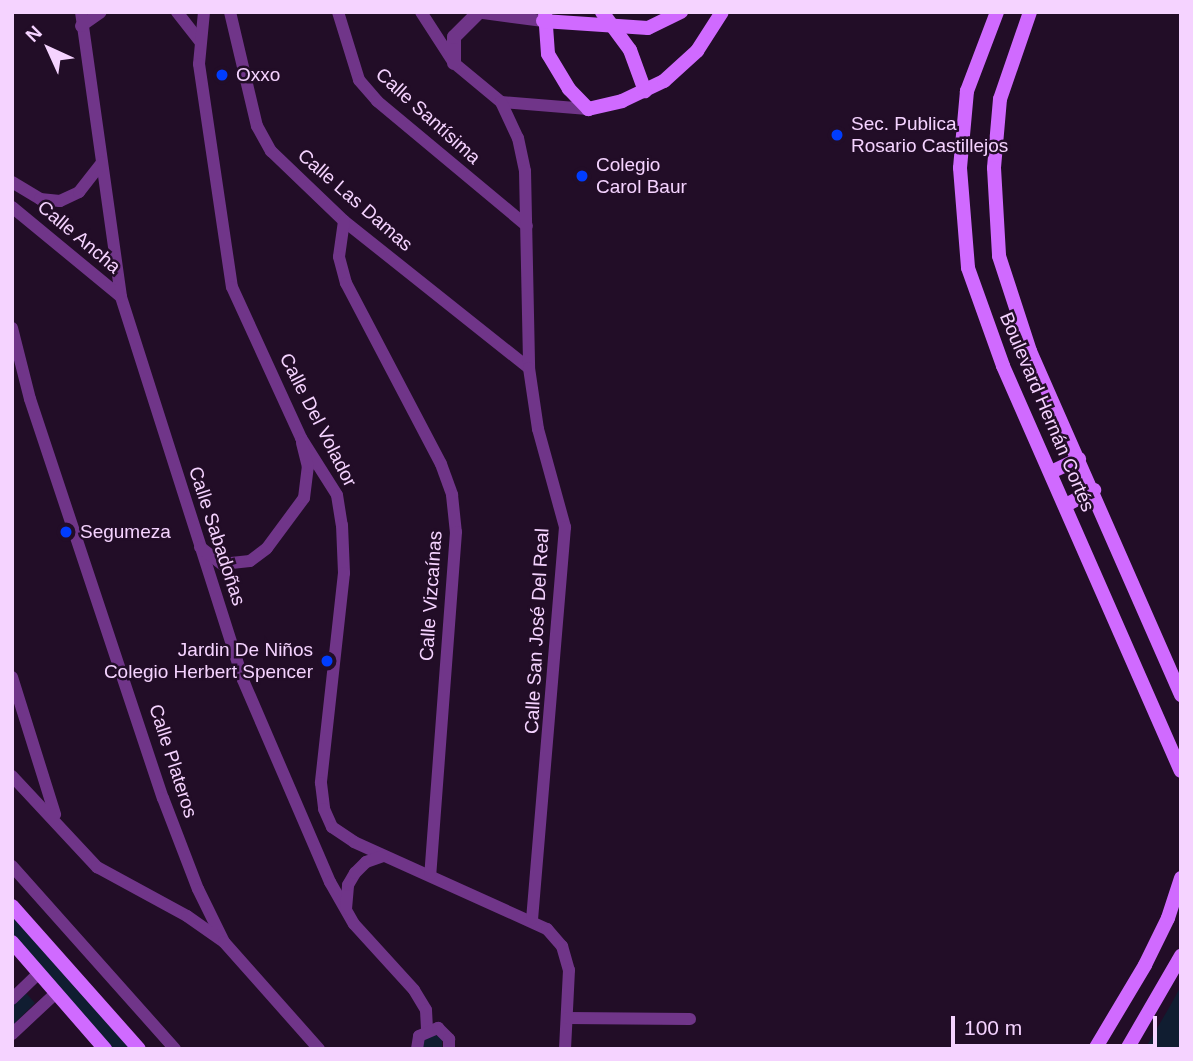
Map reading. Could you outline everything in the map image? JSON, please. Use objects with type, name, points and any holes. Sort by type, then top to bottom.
[{"type":"main road","points":[[602,12],[615,27],[636,61],[645,91]]},
{"type":"main road","points":[[681,12],[648,28],[615,27],[544,17],[555,69],[588,109],[645,91],[682,67],[722,12]]},
{"type":"main road","name":"Boulevard Hernán Cortés","points":[[997,12],[967,91],[960,168],[968,268],[1003,366],[1181,771]]},
{"type":"main road","name":"Boulevard Hernán Cortés","points":[[1030,12],[1000,99],[994,168],[999,256],[1030,351],[1094,490],[1181,695]]},
{"type":"main road","points":[[1051,472],[1079,459]]},
{"type":"main road","points":[[1066,505],[1094,490]]},
{"type":"main road","points":[[1095,1049],[1145,965],[1168,918],[1181,878]]},
{"type":"main road","points":[[12,906],[139,1049]]},
{"type":"main road","points":[[12,942],[105,1049]]},
{"type":"main road","points":[[1127,1049],[1181,956]]},
{"type":"street","points":[[81,19],[101,12]]},
{"type":"street","points":[[177,12],[200,41]]},
{"type":"street","name":"Calle Del Volador","points":[[204,12],[200,41],[204,113],[232,287],[301,438],[337,495],[342,525],[344,573],[321,783],[324,809],[332,827],[383,856],[430,874]]},
{"type":"street","name":"Calle Las Damas","points":[[230,12],[257,126],[271,151],[344,221],[529,368]]},
{"type":"street","name":"Calle Santísima","points":[[338,12],[359,80],[377,101],[527,226]]},
{"type":"street","points":[[421,12],[454,63],[501,102],[588,109]]},
{"type":"street","points":[[454,63],[454,37],[477,13],[544,17]]},
{"type":"street","name":"Calle Sabadoñas","points":[[81,19],[121,298],[243,680],[346,913],[414,990],[426,1010],[426,1029]]},
{"type":"street","name":"Calle San José Del Real","points":[[501,102],[518,138],[525,171],[529,368],[538,429],[565,527],[532,919]]},
{"type":"street","name":"Calle Ancha","points":[[12,182],[40,199],[60,201],[79,192],[102,163]]},
{"type":"street","name":"Calle Ancha","points":[[12,207],[121,298]]},
{"type":"street","name":"Calle Vizcaínas","points":[[344,221],[339,257],[346,282],[440,464],[452,495],[456,532],[430,874]]},
{"type":"street","name":"Calle Plateros","points":[[12,328],[30,399],[163,798],[198,889],[225,942]]},
{"type":"street","points":[[200,547],[222,564],[250,561],[267,548],[304,498],[308,467],[301,438]]},
{"type":"street","points":[[12,677],[56,818],[72,844],[97,867],[187,915],[225,942],[319,1049]]},
{"type":"street","points":[[12,776],[56,818]]},
{"type":"street","points":[[346,913],[348,885],[355,873],[366,862],[383,856]]},
{"type":"street","points":[[12,866],[175,1049]]},
{"type":"street","points":[[430,874],[532,919],[562,946],[569,970],[565,1049]]},
{"type":"street","points":[[12,999],[39,973]]},
{"type":"street","points":[[12,1034],[56,993]]},
{"type":"street","points":[[567,1018],[690,1019]]},
{"type":"street","points":[[418,1049],[419,1035],[426,1029],[444,1032],[449,1049]]},
{"type":"shaded area","points":[[12,909],[137,1049],[112,1049],[12,933]]},
{"type":"shaded area","points":[[1181,986],[1181,1049],[1145,1049],[1170,1006]]},
{"type":"shaded area","points":[[25,992],[35,1003],[12,1026],[12,1005]]},
{"type":"shaded area","points":[[433,1033],[442,1039],[442,1049],[423,1049],[423,1037]]},
{"type":"place","name":"Oxxo","points":[[222,75]]},
{"type":"place","name":"Sec. Publica Rosario Castillejos","points":[[837,135]]},
{"type":"place","name":"Colegio Carol Baur","points":[[582,176]]},
{"type":"place","name":"Segumeza","points":[[66,532]]},
{"type":"place","name":"Jardin De Niños Colegio Herbert Spencer","points":[[327,661]]}]
